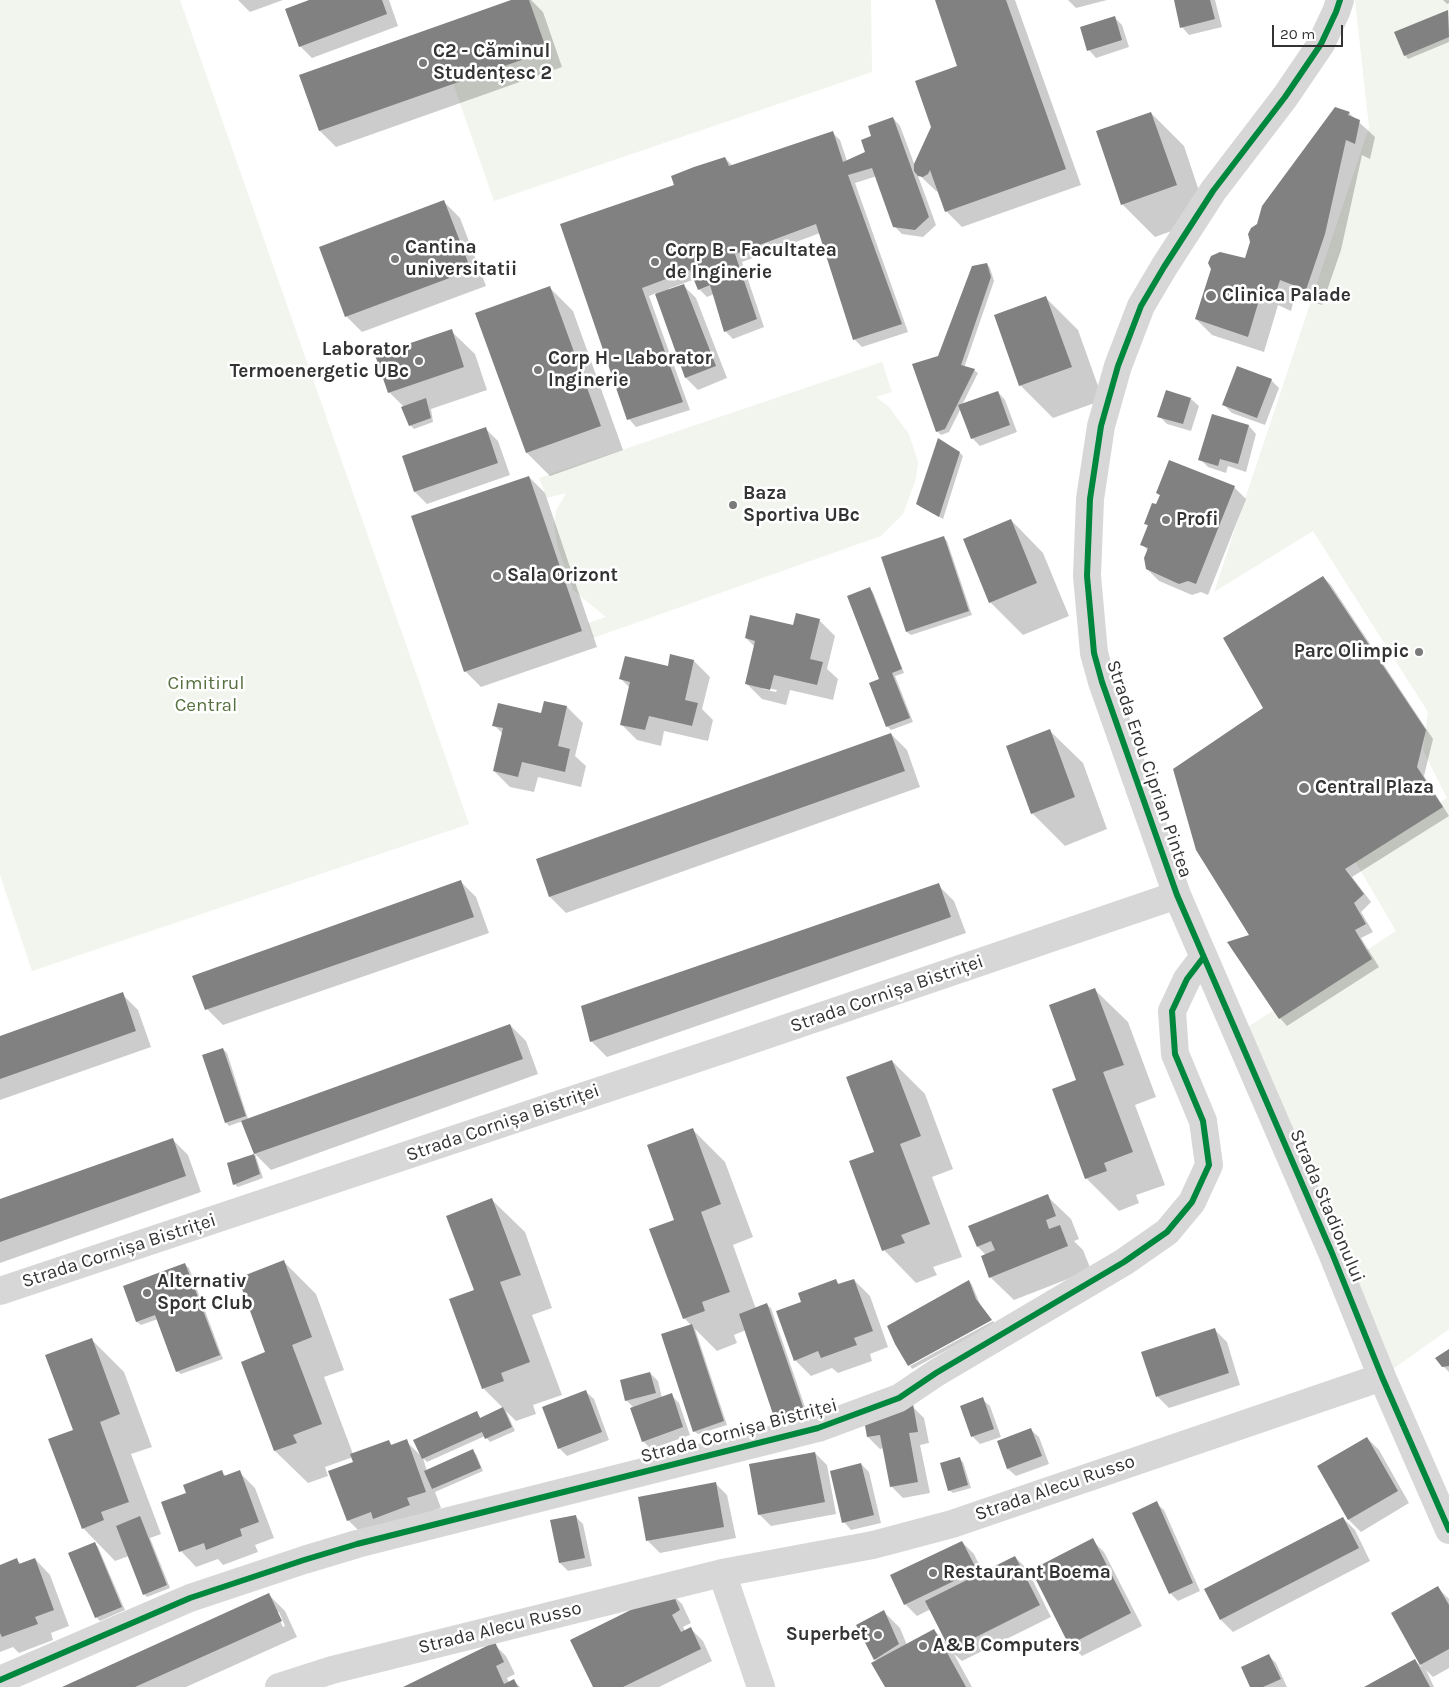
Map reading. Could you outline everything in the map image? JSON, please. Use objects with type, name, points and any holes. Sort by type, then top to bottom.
[{"type":"street","name":"Strada Erou Ciprian Pintea","points":[[1177,895],[1102,682],[1094,653],[1087,576],[1090,499],[1101,426],[1118,366],[1142,306],[1164,267],[1213,191],[1286,97],[1321,44],[1340,0]]},
{"type":"street","name":"Strada Stadionului","points":[[1177,895],[1332,1253],[1382,1377],[1449,1530]]},
{"type":"street","name":"Strada Cornișa Bistriței","points":[[0,1291],[737,1045],[1177,895]]},
{"type":"street","name":"Strada Cornișa Bistriței","points":[[0,1680],[190,1598],[304,1560],[357,1544],[818,1428],[900,1398],[936,1373],[1124,1262],[1167,1232],[1192,1202],[1208,1164],[1203,1121],[1175,1054],[1172,1011],[1187,979],[1203,958]]},
{"type":"street","name":"Strada Alecu Russo","points":[[279,1687],[332,1670],[722,1573],[873,1545],[952,1524],[1382,1377]]},
{"type":"street","points":[[722,1573],[761,1687]]},
{"type":"green space","name":"Cimitirul Central","points":[[0,0],[180,0],[469,824],[32,971],[0,875]]},
{"type":"green space","points":[[529,0],[871,0],[872,72],[494,201],[453,83]]},
{"type":"green space","name":"Parc Olimpic","points":[[1355,0],[1449,0],[1449,1329],[1382,1377],[1237,1034],[1396,931],[1352,856],[1447,798],[1423,750],[1428,712],[1313,531],[1214,592],[1369,127]]},
{"type":"green space","name":"Baza Sportiva UBc","points":[[882,362],[892,392],[876,397],[889,407],[909,434],[918,462],[916,479],[903,514],[881,536],[593,638],[588,623],[606,617],[573,590],[558,548],[554,526],[556,511],[566,493],[547,498],[539,478]]},
{"type":"building","points":[[309,0],[382,0],[387,14],[299,47],[285,9]]},
{"type":"building","name":"C2 - Căminul Studențesc 2","points":[[511,0],[529,0],[547,51],[319,131],[299,75]]},
{"type":"building","points":[[935,0],[1006,0],[1066,169],[945,212],[930,170],[923,177],[918,176],[914,171],[914,164],[931,127],[915,81],[957,66]]},
{"type":"building","points":[[1174,0],[1210,0],[1215,19],[1180,28]]},
{"type":"building","points":[[1448,10],[1449,37],[1404,56],[1394,32]]},
{"type":"building","points":[[1115,16],[1122,40],[1087,51],[1080,27]]},
{"type":"building","points":[[1335,107],[1350,112],[1348,115],[1360,120],[1355,144],[1346,140],[1325,234],[1306,290],[1280,280],[1275,296],[1262,290],[1248,337],[1195,319],[1211,269],[1208,263],[1211,256],[1220,252],[1245,258],[1250,242],[1248,234],[1251,228],[1257,224],[1262,206]]},
{"type":"building","points":[[1151,112],[1177,185],[1121,205],[1096,131]]},
{"type":"building","name":"Corp B - Facultatea de Inginerie","points":[[893,117],[929,217],[915,230],[893,227],[872,168],[848,175],[902,324],[853,340],[816,224],[735,254],[757,319],[724,332],[710,285],[698,290],[690,270],[642,288],[683,402],[627,420],[560,224],[674,185],[671,176],[694,167],[725,157],[729,166],[833,131],[843,162],[865,152],[861,140],[871,136],[868,126]]},
{"type":"building","name":"Cantina universitatii","points":[[444,200],[471,270],[345,317],[319,247]]},
{"type":"building","points":[[987,263],[991,277],[961,365],[975,369],[945,429],[936,432],[912,364],[938,356],[972,266]]},
{"type":"building","points":[[684,284],[716,366],[685,378],[655,294]]},
{"type":"building","name":"Corp H - Laborator Inginerie","points":[[550,286],[601,426],[526,453],[475,313]]},
{"type":"building","points":[[1046,296],[1072,367],[1019,386],[994,315]]},
{"type":"building","name":"Laborator Termoenergetic UBc","points":[[452,329],[464,367],[388,393],[375,355]]},
{"type":"building","points":[[1237,366],[1272,379],[1257,418],[1222,405]]},
{"type":"building","points":[[1166,390],[1191,398],[1183,424],[1157,417]]},
{"type":"building","points":[[998,391],[1010,425],[971,439],[958,405]]},
{"type":"building","points":[[426,398],[431,418],[409,426],[401,407]]},
{"type":"building","points":[[1212,414],[1249,425],[1238,464],[1220,459],[1218,466],[1198,460]]},
{"type":"building","points":[[486,427],[498,463],[414,492],[402,456]]},
{"type":"building","points":[[938,438],[960,452],[939,517],[916,504]]},
{"type":"building","points":[[1169,460],[1235,486],[1196,584],[1188,581],[1179,584],[1146,569],[1144,558],[1148,548],[1140,545],[1148,525],[1144,524],[1152,503],[1156,504],[1160,495],[1156,493]]},
{"type":"building","name":"Sala Orizont","points":[[529,476],[582,631],[464,672],[411,516]]},
{"type":"building","points":[[1011,519],[1037,583],[989,603],[963,539]]},
{"type":"building","points":[[944,536],[969,611],[906,632],[881,557]]},
{"type":"building","name":"Central Plaza","points":[[1323,576],[1426,730],[1417,767],[1443,807],[1345,869],[1364,894],[1354,903],[1366,924],[1355,930],[1372,959],[1279,1019],[1227,942],[1249,935],[1196,850],[1173,769],[1263,708],[1223,638]]},
{"type":"building","points":[[870,587],[902,669],[892,673],[910,718],[886,727],[869,683],[879,679],[847,596]]},
{"type":"building","points":[[796,613],[820,619],[810,659],[823,662],[817,685],[774,675],[770,690],[745,684],[755,641],[745,638],[750,615],[793,625]]},
{"type":"building","points":[[670,654],[694,660],[685,700],[698,703],[692,726],[649,716],[645,730],[620,725],[630,682],[619,679],[625,656],[668,666]]},
{"type":"building","points":[[544,701],[567,706],[558,746],[570,749],[565,772],[522,762],[518,777],[493,771],[503,728],[492,726],[498,703],[541,713]]},
{"type":"building","points":[[1050,729],[1075,797],[1031,814],[1006,746]]},
{"type":"building","points":[[891,733],[905,771],[549,897],[536,859]]},
{"type":"building","points":[[461,880],[474,917],[205,1010],[192,976]]},
{"type":"building","points":[[939,883],[951,917],[590,1042],[581,1006]]},
{"type":"building","points":[[1095,988],[1124,1065],[1103,1072],[1133,1152],[1104,1163],[1107,1171],[1085,1179],[1052,1089],[1076,1080],[1049,1005]]},
{"type":"building","points":[[123,992],[136,1031],[0,1079],[0,1036]]},
{"type":"building","points":[[510,1024],[523,1059],[254,1154],[241,1121]]},
{"type":"building","points":[[223,1048],[246,1116],[225,1123],[202,1055]]},
{"type":"building","points":[[892,1060],[921,1136],[900,1144],[930,1224],[901,1235],[905,1243],[882,1251],[849,1161],[874,1152],[846,1077]]},
{"type":"building","points":[[693,1128],[721,1204],[701,1212],[730,1292],[702,1302],[705,1311],[683,1319],[649,1229],[674,1220],[647,1145]]},
{"type":"building","points":[[173,1138],[186,1176],[0,1242],[0,1199]]},
{"type":"building","points":[[254,1154],[260,1174],[233,1185],[227,1163]]},
{"type":"building","points":[[1048,1194],[1056,1216],[1046,1220],[1049,1229],[1060,1225],[1068,1246],[989,1278],[981,1256],[995,1250],[991,1241],[977,1247],[968,1226]]},
{"type":"building","points":[[492,1198],[521,1275],[500,1282],[530,1362],[501,1373],[504,1381],[482,1389],[449,1299],[474,1290],[446,1216]]},
{"type":"building","points":[[284,1260],[312,1337],[292,1345],[322,1424],[293,1435],[297,1443],[274,1451],[241,1362],[265,1352],[238,1278]]},
{"type":"building","points":[[185,1263],[220,1355],[176,1372],[155,1315],[136,1322],[123,1286]]},
{"type":"building","points":[[836,1279],[838,1284],[854,1279],[873,1331],[854,1338],[857,1345],[821,1358],[818,1351],[794,1361],[776,1311],[801,1302],[798,1293]]},
{"type":"building","points":[[969,1280],[976,1299],[992,1320],[908,1366],[887,1326]]},
{"type":"building","points":[[767,1303],[805,1413],[776,1423],[739,1314]]},
{"type":"building","points":[[692,1324],[724,1421],[693,1432],[661,1334]]},
{"type":"building","points":[[1215,1328],[1229,1373],[1156,1397],[1141,1352]]},
{"type":"building","points":[[92,1338],[120,1414],[100,1422],[129,1502],[101,1512],[104,1520],[82,1529],[48,1439],[73,1430],[45,1355]]},
{"type":"building","points":[[1449,1349],[1449,1366],[1442,1367],[1435,1358]]},
{"type":"building","points":[[650,1372],[656,1393],[625,1401],[620,1380]]},
{"type":"building","points":[[586,1390],[602,1432],[558,1449],[542,1407]]},
{"type":"building","points":[[672,1393],[683,1427],[642,1442],[630,1408]]},
{"type":"building","points":[[983,1397],[994,1429],[971,1437],[960,1406]]},
{"type":"building","points":[[913,1404],[918,1432],[909,1433],[918,1482],[890,1487],[880,1435],[867,1437],[863,1414]]},
{"type":"building","points":[[503,1407],[512,1427],[485,1439],[482,1432],[422,1459],[413,1440],[477,1411],[480,1418]]},
{"type":"building","points":[[1031,1428],[1042,1456],[1007,1469],[997,1441]]},
{"type":"building","points":[[1367,1437],[1398,1491],[1348,1520],[1317,1466]]},
{"type":"building","points":[[407,1439],[426,1492],[407,1498],[410,1505],[373,1519],[371,1512],[347,1521],[328,1471],[353,1462],[350,1454],[389,1440],[391,1445]]},
{"type":"building","points":[[473,1449],[481,1468],[432,1489],[424,1471]]},
{"type":"building","points":[[815,1452],[825,1502],[758,1515],[749,1464]]},
{"type":"building","points":[[960,1457],[968,1485],[948,1491],[940,1463]]},
{"type":"building","points":[[861,1463],[874,1515],[842,1523],[830,1471]]},
{"type":"building","points":[[222,1470],[224,1476],[240,1470],[259,1522],[240,1529],[242,1536],[206,1550],[204,1543],[179,1552],[161,1502],[186,1493],[183,1485]]},
{"type":"building","points":[[716,1482],[724,1527],[646,1541],[638,1497]]},
{"type":"building","points":[[1157,1501],[1193,1583],[1169,1594],[1132,1513]]},
{"type":"building","points":[[576,1515],[585,1558],[559,1563],[550,1520]]},
{"type":"building","points":[[140,1516],[167,1585],[143,1595],[116,1526]]},
{"type":"building","points":[[1343,1517],[1359,1548],[1220,1620],[1204,1589]]},
{"type":"building","points":[[1093,1538],[1131,1613],[1069,1645],[1031,1570]]},
{"type":"building","name":"Restaurant Boema","points":[[962,1541],[977,1570],[904,1605],[890,1575]]},
{"type":"building","points":[[95,1542],[122,1607],[95,1618],[68,1553]]},
{"type":"building","points":[[1015,1556],[1040,1605],[950,1650],[925,1601]]},
{"type":"building","points":[[17,1558],[19,1564],[35,1558],[54,1610],[35,1617],[38,1624],[2,1637],[0,1633],[0,1565]]},
{"type":"building","points":[[1438,1586],[1449,1605],[1449,1649],[1420,1665],[1391,1613]]},
{"type":"building","points":[[671,1590],[680,1610],[672,1615],[681,1632],[691,1627],[701,1649],[623,1687],[593,1687],[570,1640]]},
{"type":"building","points":[[269,1593],[282,1621],[135,1687],[62,1687]]},
{"type":"building","name":"Superbet","points":[[884,1610],[899,1644],[874,1660],[856,1625]]},
{"type":"building","name":"A&B Computers","points":[[934,1629],[966,1687],[885,1687],[871,1663]]},
{"type":"building","points":[[495,1642],[504,1662],[496,1666],[504,1684],[514,1679],[518,1687],[403,1687]]},
{"type":"building","points":[[1269,1654],[1281,1679],[1263,1687],[1250,1687],[1241,1667]]},
{"type":"building","points":[[1415,1659],[1430,1687],[1364,1687]]},
{"type":"cycle path","points":[[1340,0],[1321,44],[1285,97],[1213,191],[1141,306],[1118,366],[1101,426],[1090,499],[1087,576],[1094,653],[1102,682],[1177,895],[1332,1253],[1382,1377],[1449,1530]]},
{"type":"cycle path","points":[[0,1680],[190,1598],[304,1560],[357,1544],[818,1428],[899,1398],[936,1373],[1124,1262],[1167,1232],[1192,1202],[1209,1165],[1203,1121],[1175,1054],[1172,1011],[1187,979],[1203,958]]},
{"type":"place","name":"C2 - Căminul Studențesc 2","points":[[423,63]]},
{"type":"place","name":"Cantina universitatii","points":[[395,259]]},
{"type":"place","name":"Corp B - Facultatea de Inginerie","points":[[655,262]]},
{"type":"place","name":"Clinica Palade","points":[[1211,296]]},
{"type":"place","name":"Laborator Termoenergetic UBc","points":[[419,361]]},
{"type":"place","name":"Corp H - Laborator Inginerie","points":[[538,370]]},
{"type":"place","name":"Baza Sportiva UBc","points":[[733,505]]},
{"type":"place","name":"Profi","points":[[1166,520]]},
{"type":"place","name":"Sala Orizont","points":[[497,576]]},
{"type":"place","name":"Parc Olimpic","points":[[1419,652]]},
{"type":"place","name":"Central Plaza","points":[[1304,788]]},
{"type":"place","name":"Alternativ Sport Club","points":[[147,1293]]},
{"type":"place","name":"Restaurant Boema","points":[[933,1573]]},
{"type":"place","name":"Superbet","points":[[878,1635]]},
{"type":"place","name":"A&B Computers","points":[[923,1646]]}]
